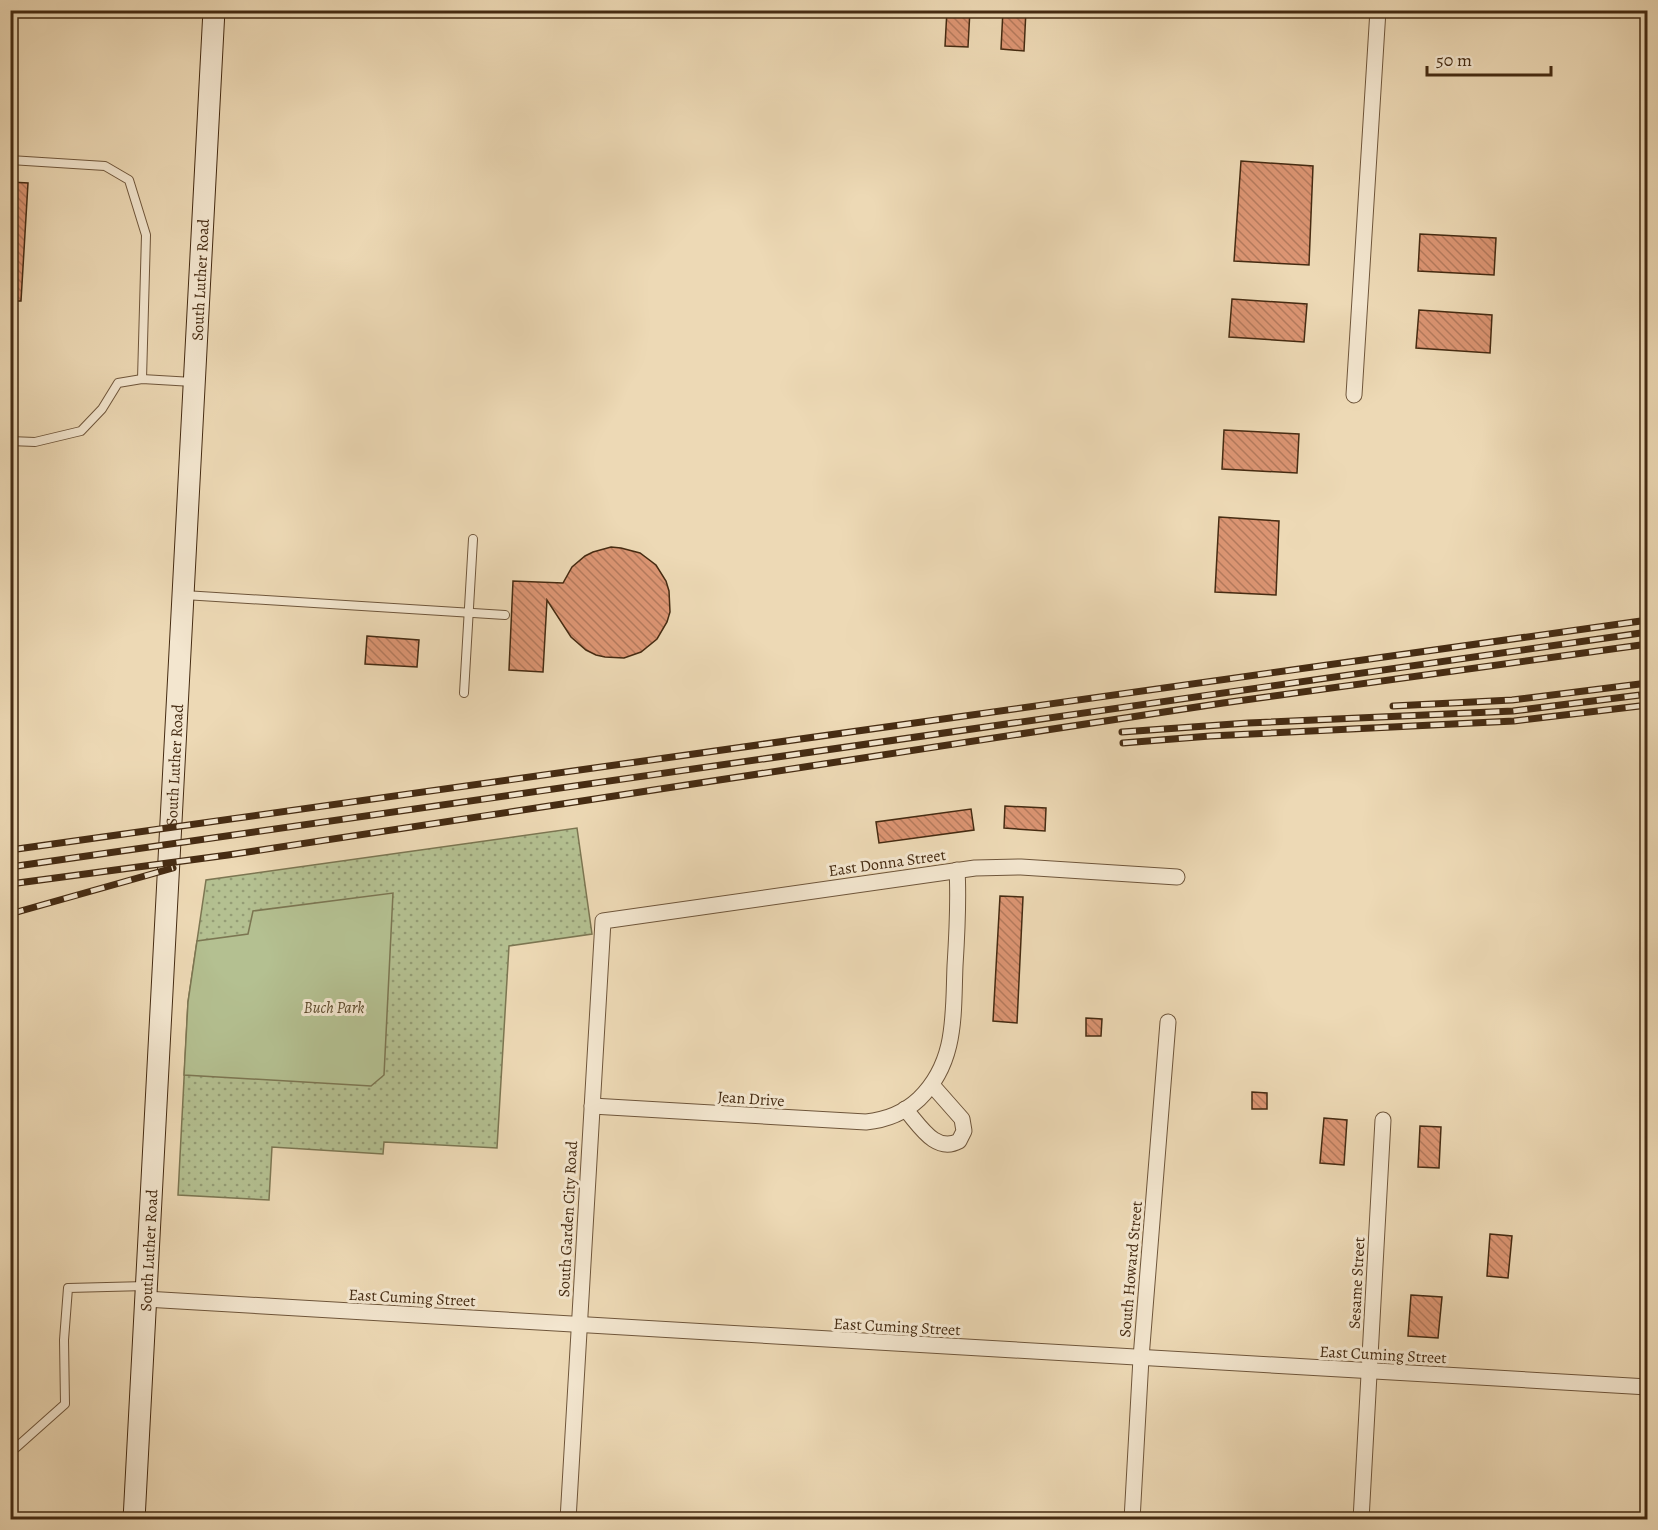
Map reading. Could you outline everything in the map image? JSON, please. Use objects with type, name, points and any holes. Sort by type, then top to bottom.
[{"type":"street","name":"South Luther Road","points":[[134,1520],[214,10]]},
{"type":"street","points":[[1354,395],[1378,10]]},
{"type":"street","name":"East Donna Street","points":[[603,921],[975,868],[1021,867],[1177,877]]},
{"type":"street","name":"Jean Drive","points":[[592,1106],[859,1122],[877,1121],[905,1109],[932,1084],[944,1064],[951,1035],[958,905],[957,870]]},
{"type":"street","name":"South Garden City Road","points":[[568,1520],[603,921]]},
{"type":"street","name":"South Howard Street","points":[[1132,1520],[1141,1358],[1168,1022]]},
{"type":"street","points":[[905,1109],[936,1142],[948,1145],[959,1141],[964,1131],[962,1119],[932,1084]]},
{"type":"street","name":"Sesame Street","points":[[1361,1520],[1383,1120]]},
{"type":"street","name":"East Cuming Street","points":[[146,1292],[579,1325],[1647,1387]]},
{"type":"lane","points":[[10,160],[105,166],[129,180],[146,235],[142,380]]},
{"type":"lane","points":[[10,441],[35,442],[81,431],[102,409],[118,383],[142,380],[194,382]]},
{"type":"lane","points":[[464,693],[473,539]]},
{"type":"lane","points":[[183,595],[505,615]]},
{"type":"lane","points":[[10,1453],[65,1404],[64,1340],[68,1288],[146,1292]]},
{"type":"green space","name":"Buch Park","points":[[577,828],[592,934],[509,946],[497,1148],[384,1142],[383,1154],[272,1147],[269,1200],[178,1195],[188,1002],[206,880]]},
{"type":"green space","points":[[393,893],[384,1075],[371,1086],[184,1075],[188,1002],[197,941],[248,934],[253,911]]},
{"type":"building","points":[[947,10],[970,10],[968,47],[945,46]]},
{"type":"building","points":[[1003,10],[1026,10],[1024,51],[1001,49]]},
{"type":"building","points":[[1241,161],[1313,166],[1309,265],[1234,261]]},
{"type":"building","points":[[10,182],[28,183],[21,301],[10,301]]},
{"type":"building","points":[[1420,234],[1496,238],[1494,275],[1418,271]]},
{"type":"building","points":[[1232,299],[1307,304],[1304,342],[1229,337]]},
{"type":"building","points":[[1419,310],[1492,315],[1490,353],[1416,348]]},
{"type":"building","points":[[1224,430],[1299,434],[1297,473],[1222,469]]},
{"type":"building","points":[[1219,517],[1279,521],[1276,595],[1215,592]]},
{"type":"building","points":[[611,547],[640,553],[656,565],[666,581],[670,612],[657,639],[641,652],[624,658],[596,655],[571,637],[547,600],[543,672],[509,670],[513,581],[563,583],[572,567],[585,556]]},
{"type":"building","points":[[367,636],[419,640],[417,667],[365,664]]},
{"type":"building","points":[[1005,806],[1046,808],[1045,831],[1004,828]]},
{"type":"building","points":[[971,809],[974,830],[879,843],[876,822]]},
{"type":"building","points":[[1000,896],[1023,897],[1017,1023],[993,1021]]},
{"type":"building","points":[[1086,1018],[1102,1019],[1101,1036],[1086,1036]]},
{"type":"building","points":[[1252,1092],[1267,1093],[1267,1109],[1252,1109]]},
{"type":"building","points":[[1324,1118],[1347,1120],[1344,1165],[1320,1163]]},
{"type":"building","points":[[1420,1126],[1441,1127],[1439,1168],[1418,1167]]},
{"type":"building","points":[[1490,1234],[1512,1236],[1508,1278],[1487,1276]]},
{"type":"building","points":[[1411,1295],[1442,1297],[1438,1338],[1408,1336]]},
{"type":"railway","points":[[10,850],[1648,620]]},
{"type":"railway","points":[[10,867],[1648,632]]},
{"type":"railway","points":[[10,884],[228,855],[1223,703],[1648,644]]},
{"type":"railway","points":[[1393,706],[1512,700],[1648,683]]},
{"type":"railway","points":[[1122,732],[1248,723],[1513,711],[1648,694]]},
{"type":"railway","points":[[1123,743],[1210,736],[1514,721],[1648,705]]},
{"type":"railway","points":[[10,914],[173,868]]}]
